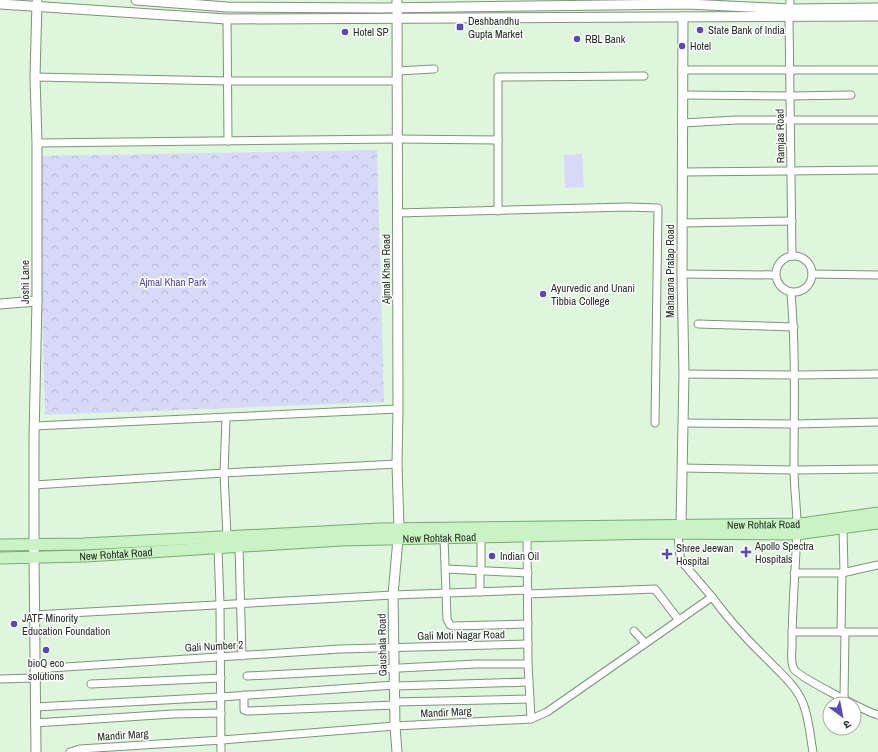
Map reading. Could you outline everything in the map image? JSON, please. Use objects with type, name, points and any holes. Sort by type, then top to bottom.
[{"type":"main road","name":"New Rohtak Road","points":[[796,529],[808,523],[878,513]]},
{"type":"main road","name":"New Rohtak Road","points":[[0,558],[86,556],[239,547],[341,540],[399,533],[796,529],[843,528],[878,523]]},
{"type":"main road","name":"New Rohtak Road","points":[[0,545],[84,544],[343,530],[399,533],[444,538],[679,529]]},
{"type":"street","points":[[136,0],[227,3],[396,4],[688,2],[878,16]]},
{"type":"street","points":[[0,4],[37,3],[226,19],[683,17],[790,9],[878,8]]},
{"type":"street","name":"Joshi Lane","points":[[36,752],[34,485],[38,301],[36,77],[37,3]]},
{"type":"street","points":[[227,3],[228,141]]},
{"type":"street","points":[[542,3],[542,18]]},
{"type":"street","name":"Ajmal Khan Road","points":[[396,4],[397,464],[399,533]]},
{"type":"street","name":"Ramjas Road","points":[[790,9],[792,256]]},
{"type":"street","name":"Maharana Pratap Road","points":[[679,529],[684,374],[682,274],[683,17]]},
{"type":"street","points":[[397,70],[434,69]]},
{"type":"street","points":[[682,70],[878,70]]},
{"type":"street","points":[[498,211],[497,82],[500,76],[644,76]]},
{"type":"street","points":[[36,77],[227,81],[397,81]]},
{"type":"street","points":[[683,95],[850,95]]},
{"type":"street","points":[[682,123],[737,120],[878,120]]},
{"type":"street","points":[[37,143],[397,139],[498,140]]},
{"type":"street","points":[[682,172],[878,170]]},
{"type":"street","points":[[397,213],[628,207],[658,208],[655,423]]},
{"type":"street","points":[[682,223],[792,221]]},
{"type":"street","points":[[792,256],[800,257],[806,261],[811,267],[812,274],[811,282],[806,288],[799,292],[791,293],[780,287],[776,281],[775,275],[776,268],[780,262],[792,256]]},
{"type":"street","points":[[682,274],[775,275]]},
{"type":"street","points":[[812,274],[878,275]]},
{"type":"street","points":[[791,293],[794,327],[794,470],[796,529],[792,632],[793,666],[794,670],[819,686],[840,696]]},
{"type":"street","points":[[0,304],[38,301]]},
{"type":"street","points":[[698,324],[794,327]]},
{"type":"street","points":[[684,374],[878,374]]},
{"type":"street","points":[[35,426],[398,409]]},
{"type":"street","points":[[226,418],[224,473],[227,536]]},
{"type":"street","points":[[683,423],[795,424],[878,422]]},
{"type":"street","points":[[34,485],[397,464]]},
{"type":"street","points":[[682,468],[794,470],[878,469]]},
{"type":"street","points":[[843,528],[844,696]]},
{"type":"street","points":[[679,529],[680,557],[682,563],[712,597],[730,621],[781,673],[799,694],[805,709],[812,752]]},
{"type":"street","name":"Gaushala Road","points":[[397,752],[395,726],[393,594],[399,533]]},
{"type":"street","points":[[527,536],[528,664],[531,719]]},
{"type":"street","points":[[480,592],[481,537]]},
{"type":"street","points":[[444,538],[447,619],[450,625],[528,624]]},
{"type":"street","points":[[239,547],[242,656]]},
{"type":"street","points":[[218,548],[222,713],[221,752]]},
{"type":"street","points":[[794,573],[843,573],[878,565]]},
{"type":"street","points":[[446,569],[480,569],[528,574]]},
{"type":"street","points":[[34,615],[393,594],[655,589],[678,619]]},
{"type":"street","name":"Mandir Marg","points":[[70,752],[80,749],[120,749],[395,726],[531,719],[547,712],[678,619],[712,597]]},
{"type":"street","points":[[634,631],[645,642]]},
{"type":"street","points":[[792,632],[878,632]]},
{"type":"street","name":"Gali Moti Nagar Road","points":[[394,647],[528,644]]},
{"type":"street","name":"Gali Number 2","points":[[0,679],[158,660],[221,658],[340,649],[394,647]]},
{"type":"street","points":[[247,676],[476,664],[528,664]]},
{"type":"street","points":[[91,684],[221,678]]},
{"type":"street","points":[[35,707],[395,686],[529,682]]},
{"type":"street","points":[[244,695],[244,710],[247,712],[395,703],[530,699]]},
{"type":"street","points":[[862,708],[878,715]]},
{"type":"street","points":[[35,723],[174,714],[222,713]]},
{"type":"green space","name":"Ajmal Khan Park","points":[[377,150],[384,402],[45,415],[38,156]]},
{"type":"green space","points":[[582,154],[584,187],[565,188],[564,155]]},
{"type":"place","name":"Deshbandhu Gupta Market","points":[[460,27]]},
{"type":"place","name":"State Bank of India","points":[[700,30]]},
{"type":"place","name":"Hotel SP","points":[[345,32]]},
{"type":"place","name":"RBL Bank","points":[[577,39]]},
{"type":"place","name":"Hotel","points":[[682,46]]},
{"type":"place","name":"Ayurvedic and Unani Tibbia College","points":[[543,294]]},
{"type":"place","name":"Apollo Spectra Hospitals","points":[[746,552]]},
{"type":"place","name":"Shree Jeewan Hospital","points":[[667,554]]},
{"type":"place","name":"Indian Oil","points":[[492,556]]},
{"type":"place","name":"JATF Minority Education Foundation","points":[[14,624]]},
{"type":"place","name":"bioQ eco solutions","points":[[46,650]]}]
